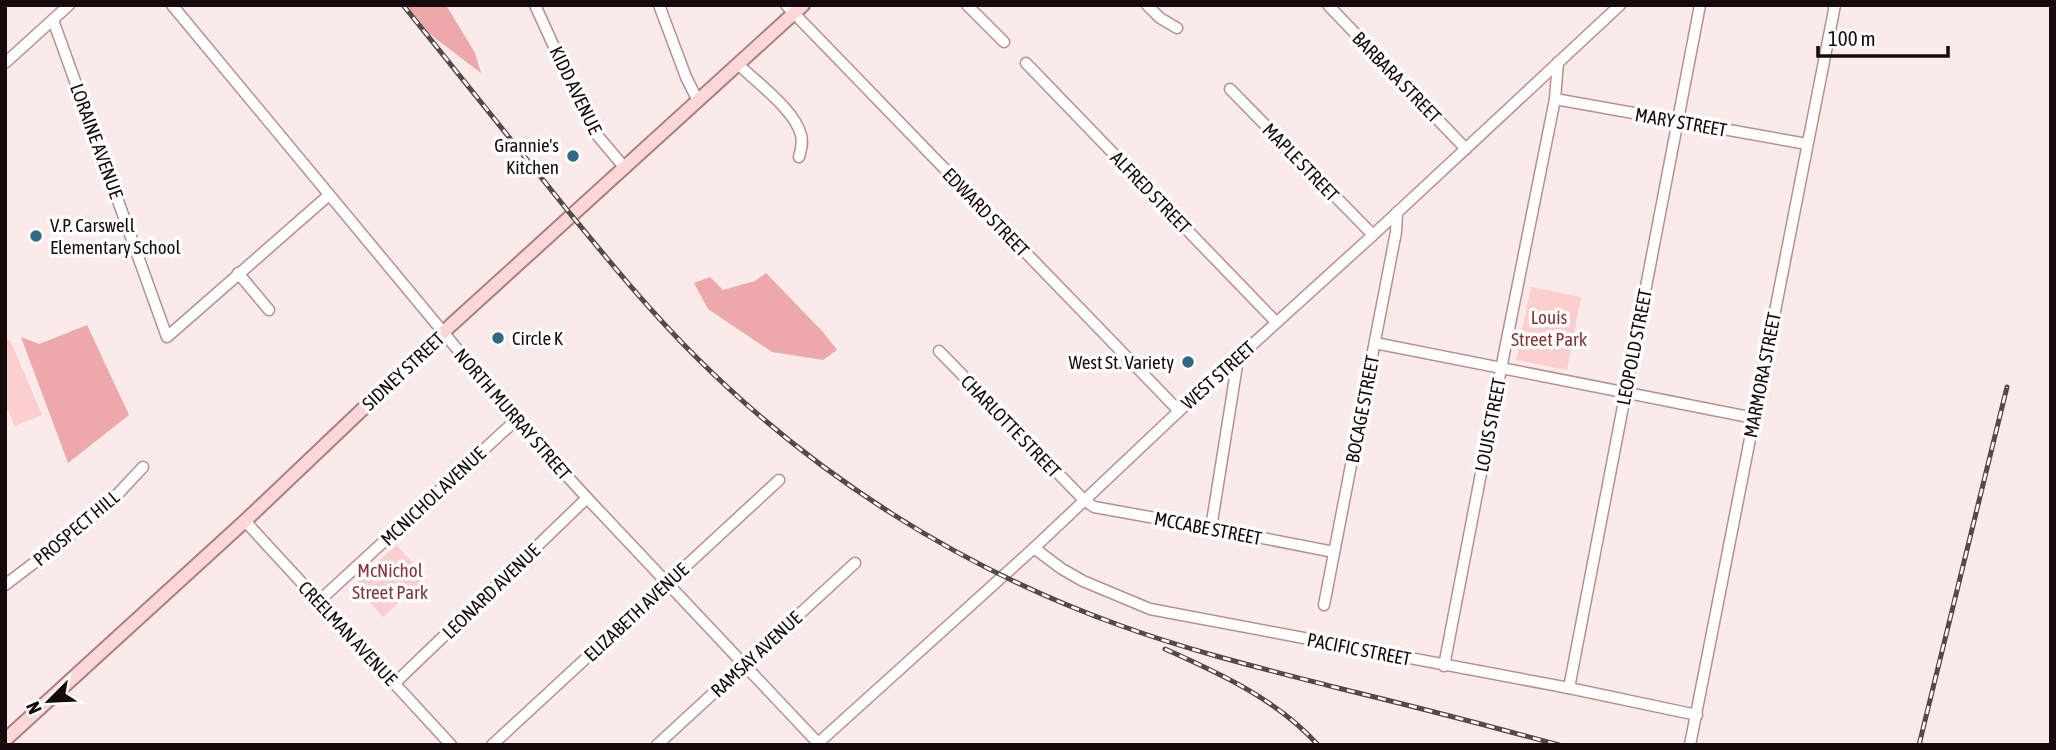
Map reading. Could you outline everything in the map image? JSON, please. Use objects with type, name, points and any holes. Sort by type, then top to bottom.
[{"type":"main road","name":"SIDNEY STREET","points":[[5,740],[738,64],[794,8]]},
{"type":"street","points":[[5,63],[69,5]]},
{"type":"street","name":"NORTH MURRAY STREET","points":[[172,5],[516,420],[817,744]]},
{"type":"street","name":"KIDD AVENUE","points":[[535,5],[591,128],[625,168]]},
{"type":"street","points":[[659,5],[686,78],[698,101]]},
{"type":"street","points":[[967,5],[1003,42]]},
{"type":"street","points":[[1147,5],[1160,18],[1177,28]]},
{"type":"street","name":"BARBARA STREET","points":[[1328,5],[1466,149]]},
{"type":"street","name":"WEST STREET","points":[[817,744],[1034,548],[1620,5]]},
{"type":"street","name":"LEOPOLD STREET","points":[[1569,688],[1700,5]]},
{"type":"street","name":"MARMORA STREET","points":[[1690,745],[1835,5]]},
{"type":"street","name":"EDWARD STREET","points":[[794,8],[1179,411]]},
{"type":"street","name":"LORAINE AVENUE","points":[[53,20],[167,337],[329,195]]},
{"type":"street","name":"LOUIS STREET","points":[[1444,666],[1555,99],[1559,62]]},
{"type":"street","name":"ALFRED STREET","points":[[1026,63],[1276,322]]},
{"type":"street","points":[[738,64],[779,103],[794,122],[802,137],[799,157]]},
{"type":"street","points":[[1534,85],[1550,85],[1555,99]]},
{"type":"street","name":"MAPLE STREET","points":[[1230,89],[1373,235]]},
{"type":"street","name":"MARY STREET","points":[[1555,99],[1807,144]]},
{"type":"street","name":"BOCAGE STREET","points":[[1324,605],[1396,232],[1397,212]]},
{"type":"street","points":[[239,273],[269,310]]},
{"type":"street","points":[[1375,343],[1754,418]]},
{"type":"street","name":"CHARLOTTE STREET","points":[[939,351],[1084,500]]},
{"type":"street","points":[[1211,528],[1238,358]]},
{"type":"street","name":"MCNICHOL AVENUE","points":[[319,601],[516,420]]},
{"type":"street","name":"PROSPECT HILL","points":[[5,585],[76,531],[115,497],[143,467]]},
{"type":"street","name":"ELIZABETH AVENUE","points":[[492,745],[779,480]]},
{"type":"street","name":"LEONARD AVENUE","points":[[395,683],[587,498]]},
{"type":"street","name":"MCCABE STREET","points":[[1084,500],[1094,507],[1334,552]]},
{"type":"street","name":"CREELMAN AVENUE","points":[[245,521],[451,745]]},
{"type":"street","name":"PACIFIC STREET","points":[[1034,548],[1083,581],[1150,609],[1569,688],[1696,715]]},
{"type":"street","name":"RAMSAY AVENUE","points":[[657,745],[855,563]]},
{"type":"green space","name":"Louis Street Park","points":[[1531,287],[1581,297],[1567,370],[1516,360]]},
{"type":"green space","points":[[10,340],[42,415],[15,426],[5,404],[5,341]]},
{"type":"green space","name":"McNichol Street Park","points":[[396,545],[426,577],[383,617],[354,585]]},
{"type":"shaded area","points":[[404,5],[446,5],[475,53],[481,73],[419,26]]},
{"type":"shaded area","points":[[766,273],[837,350],[823,360],[772,352],[708,309],[694,283],[710,277],[723,290],[755,281]]},
{"type":"shaded area","points":[[87,325],[129,415],[68,463],[21,337],[39,344]]},
{"type":"railway","points":[[403,5],[583,230],[678,339],[789,440],[892,514],[1002,576],[1119,625],[1255,667],[1559,745]]},
{"type":"railway","points":[[1919,745],[2007,387]]},
{"type":"railway","points":[[1165,649],[1247,689],[1285,714],[1318,745]]},
{"type":"place","name":"Grannie's Kitchen","points":[[573,156]]},
{"type":"place","name":"V.P. Carswell Elementary School","points":[[36,236]]},
{"type":"place","name":"Circle K","points":[[498,338]]},
{"type":"place","name":"West St. Variety","points":[[1188,362]]}]
